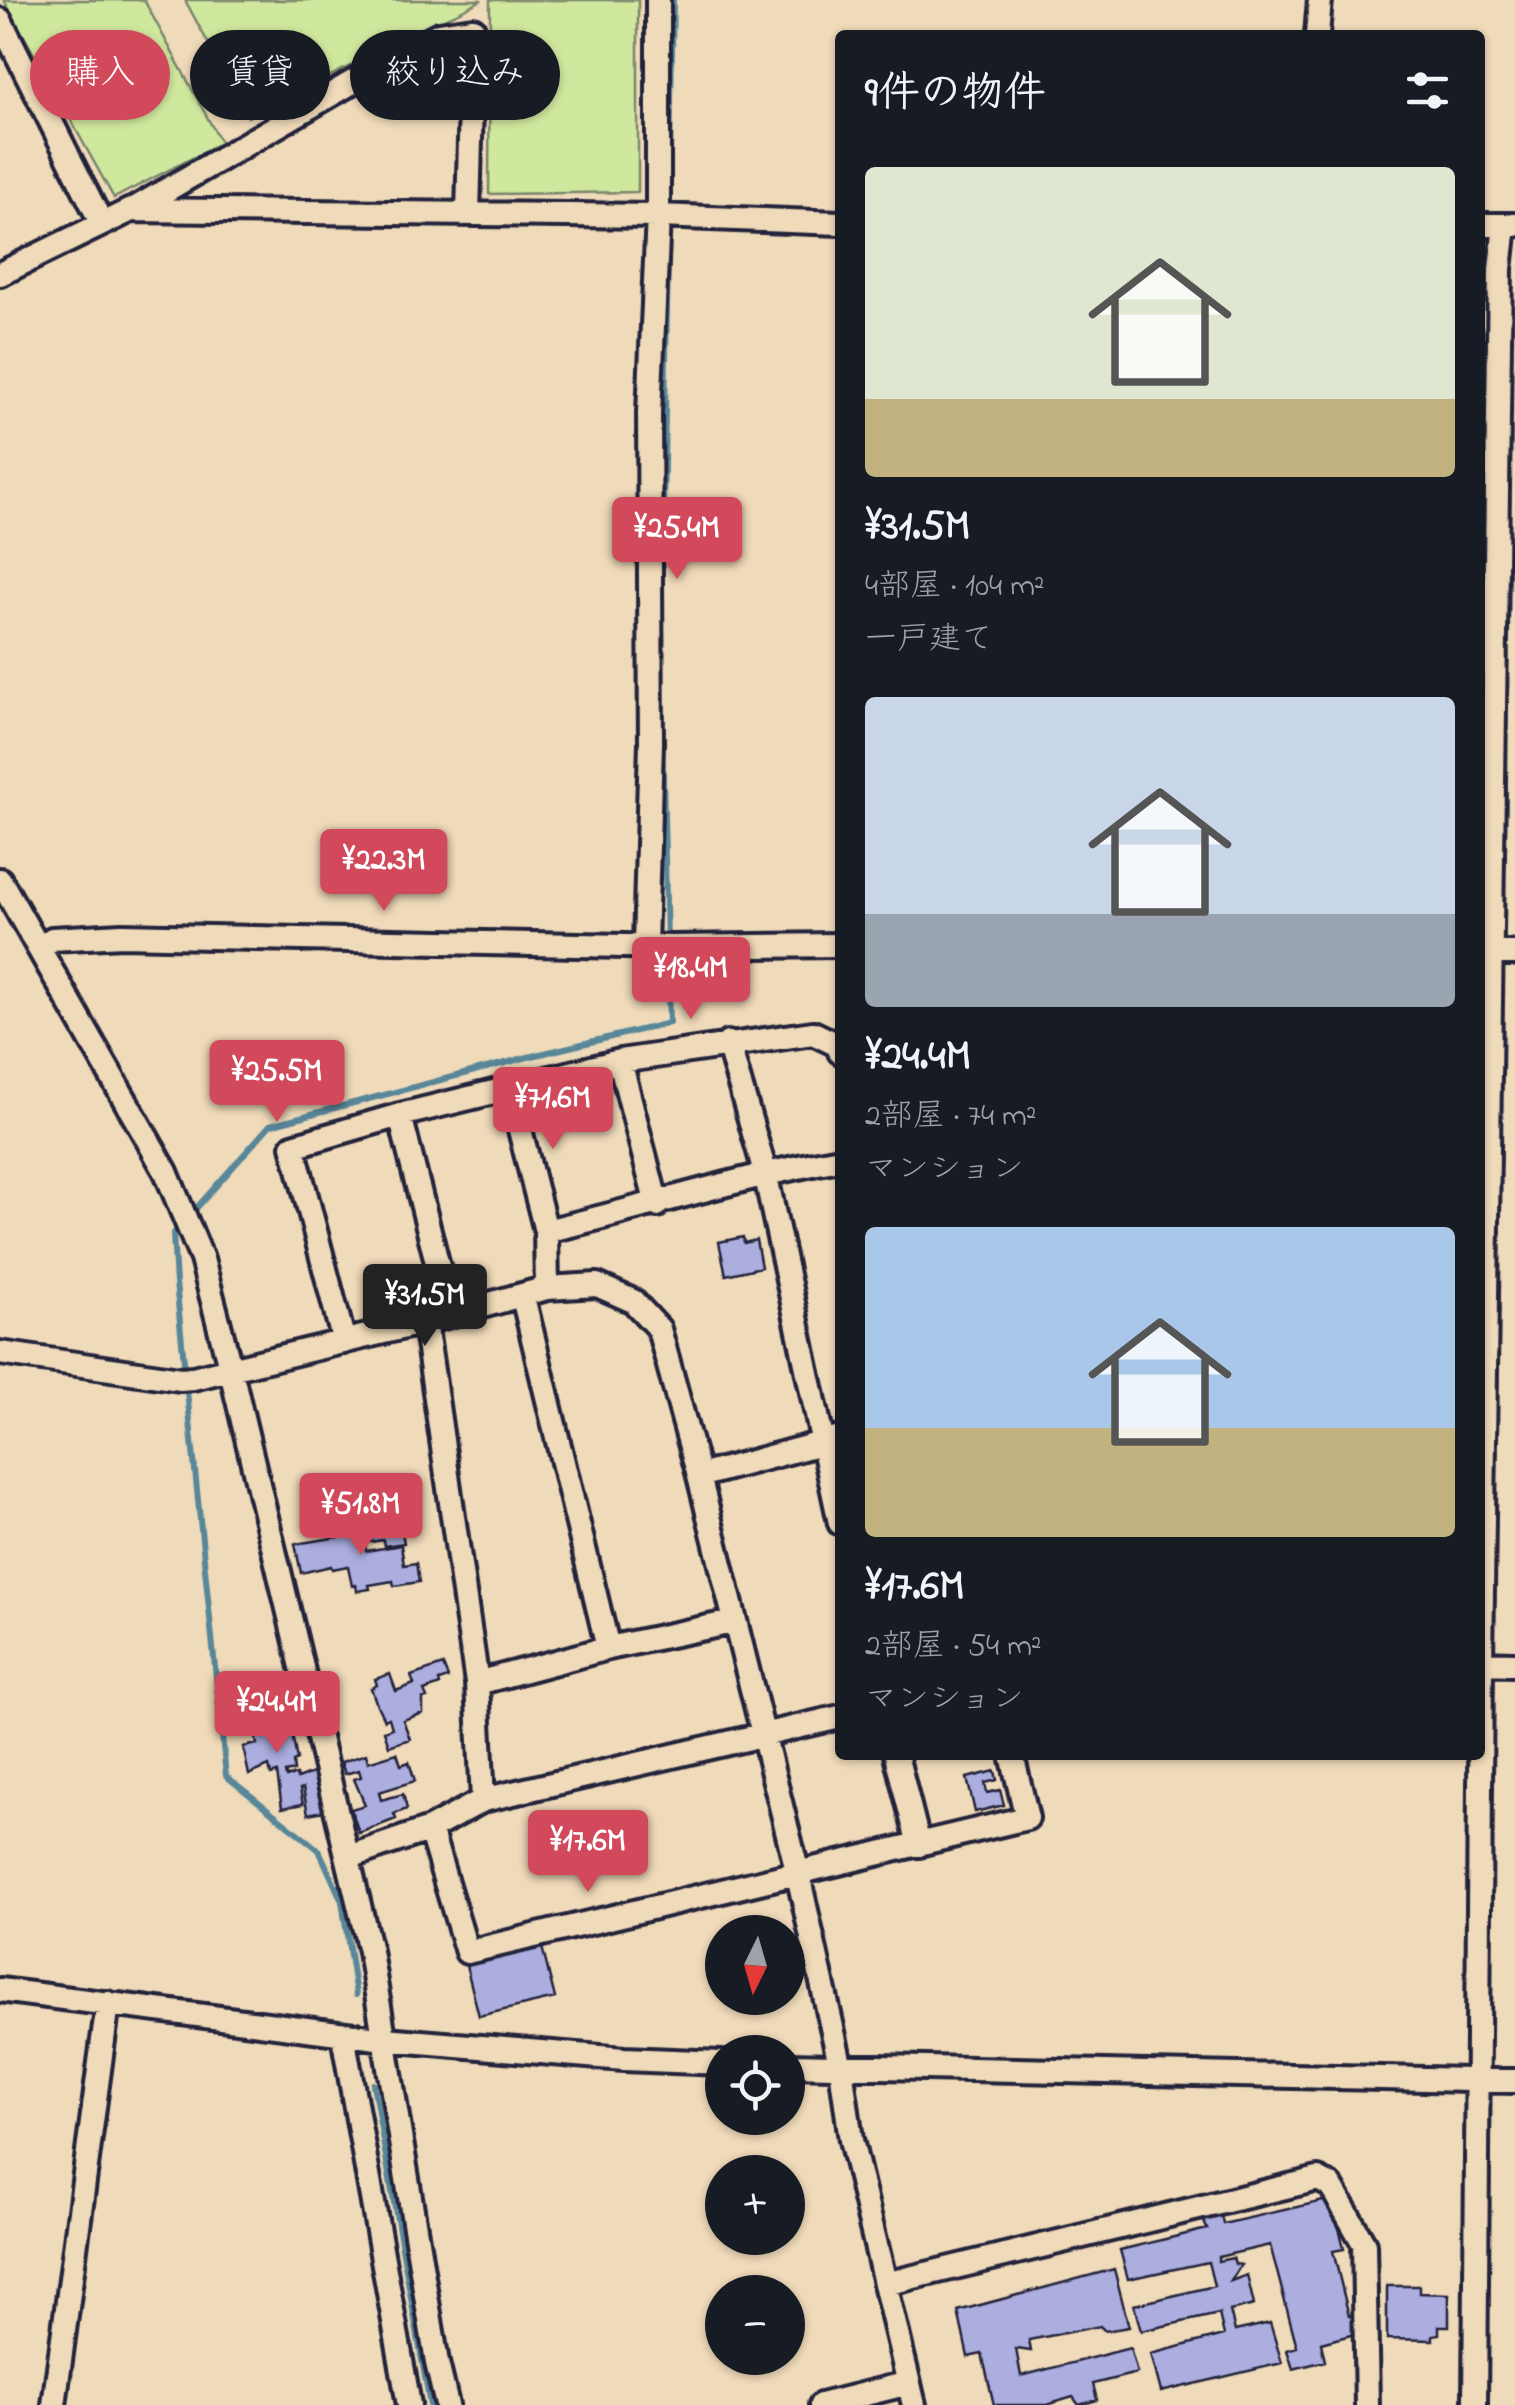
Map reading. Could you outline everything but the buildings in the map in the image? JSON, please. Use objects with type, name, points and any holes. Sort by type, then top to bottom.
[{"type":"street","points":[[658,0],[667,217],[648,413],[651,743],[659,946]]},
{"type":"street","points":[[1317,30],[1320,0]]},
{"type":"street","points":[[0,20],[100,222]]},
{"type":"street","points":[[0,274],[131,210],[400,54],[440,34],[473,29],[468,214]]},
{"type":"street","points":[[131,210],[835,223]]},
{"type":"street","points":[[1485,224],[1510,225],[1500,269],[1495,953],[1485,1460]]},
{"type":"street","points":[[0,880],[166,1172],[202,1259],[349,1856],[385,2039],[446,2405]]},
{"type":"street","points":[[40,950],[52,938],[122,935],[659,946],[835,945]]},
{"type":"street","points":[[344,1342],[293,1146],[620,1060],[813,1033],[835,1044]]},
{"type":"street","points":[[728,1043],[765,1172],[830,1440],[835,1482]]},
{"type":"street","points":[[620,1060],[657,1205]]},
{"type":"street","points":[[509,1087],[546,1231],[547,1288]]},
{"type":"street","points":[[400,1115],[450,1314]]},
{"type":"street","points":[[546,1231],[657,1205],[765,1172],[835,1160]]},
{"type":"street","points":[[0,1353],[187,1378],[232,1371],[547,1288],[597,1285],[634,1301],[659,1329],[797,1870],[841,2068],[850,2140],[912,2394],[822,2405]]},
{"type":"street","points":[[524,1297],[608,1648]]},
{"type":"street","points":[[425,1322],[477,1683],[484,1800]]},
{"type":"street","points":[[699,1476],[830,1440]]},
{"type":"street","points":[[477,1683],[608,1648],[733,1622]]},
{"type":"street","points":[[1485,1663],[1515,1664]]},
{"type":"street","points":[[349,1856],[430,1829],[484,1800],[835,1717]]},
{"type":"street","points":[[897,1760],[919,1844]]},
{"type":"street","points":[[430,1829],[467,1952],[1026,1818],[1013,1760]]},
{"type":"street","points":[[1475,2405],[1480,1760]]},
{"type":"street","points":[[0,1990],[343,2035],[624,2059],[705,2061]]},
{"type":"street","points":[[54,2405],[108,2004]]},
{"type":"street","points":[[343,2035],[409,2405]]},
{"type":"street","points":[[805,2066],[1515,2081]]},
{"type":"street","points":[[885,2284],[1318,2179],[1331,2186],[1364,2244],[1367,2405]]},
{"type":"green space","points":[[4,0],[144,0],[160,30],[30,30],[30,47]]},
{"type":"green space","points":[[185,0],[482,0],[422,30],[350,30],[350,66],[330,76],[330,30],[201,30]]},
{"type":"green space","points":[[490,0],[638,0],[638,192],[489,194],[489,120],[560,120],[560,30],[490,30]]},
{"type":"green space","points":[[170,48],[190,85],[190,120],[209,120],[221,143],[114,198],[71,120],[170,120]]},
{"type":"waterway","points":[[661,614],[673,0]]},
{"type":"waterway","points":[[193,1212],[270,1125],[669,1023],[662,736]]},
{"type":"waterway","points":[[179,1228],[173,1234],[176,1283],[226,1776],[319,1850],[342,1901],[356,1995]]},
{"type":"waterway","points":[[373,2084],[430,2405]]}]
